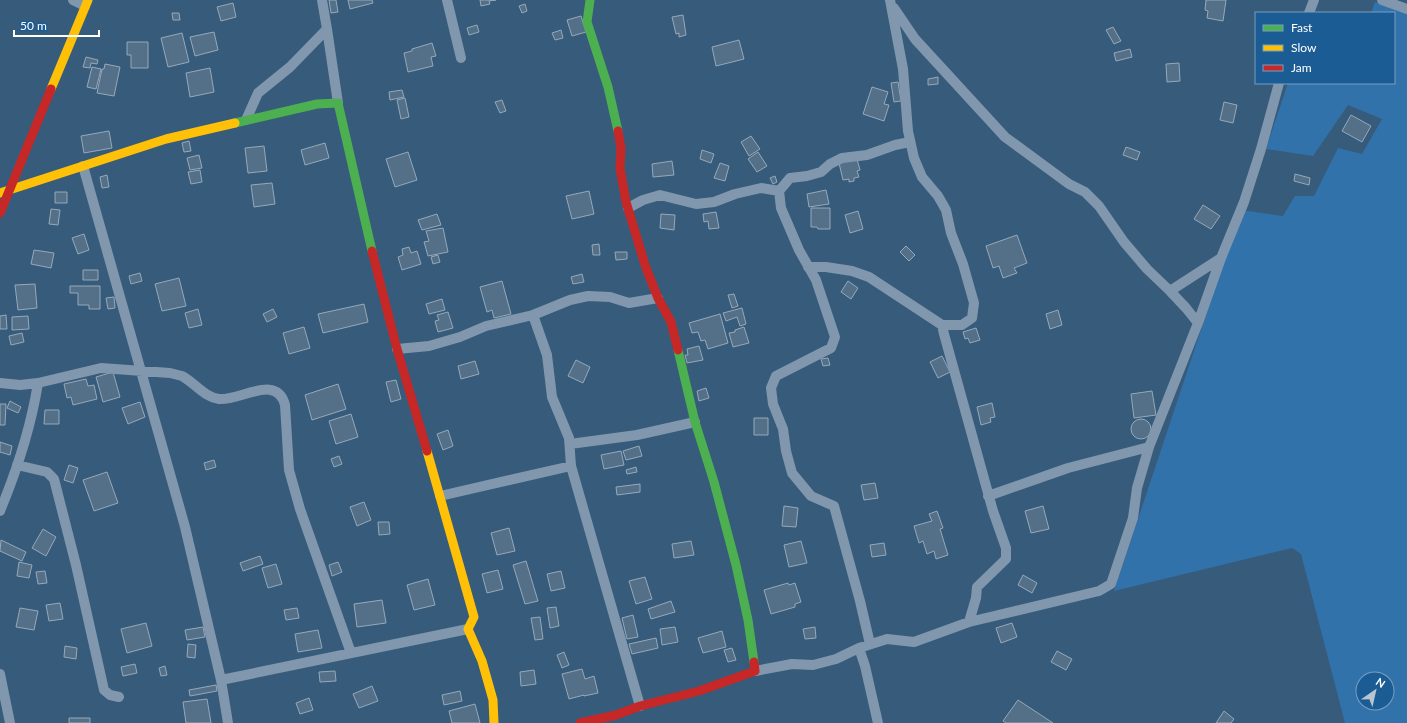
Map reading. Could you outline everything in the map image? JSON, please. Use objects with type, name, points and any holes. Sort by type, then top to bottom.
[{"type":"street","points":[[0,213],[4,192],[86,3],[73,0]]},
{"type":"street","points":[[322,0],[338,103],[368,235],[397,349],[474,617],[468,629]]},
{"type":"street","points":[[447,0],[461,58]]},
{"type":"street","points":[[590,0],[587,22],[608,87],[616,119],[621,148],[620,168],[628,208],[646,268],[658,298],[671,322],[695,422],[714,482],[736,565],[748,620],[755,671]]},
{"type":"street","points":[[1309,12],[1314,0]]},
{"type":"street","points":[[1382,0],[1407,9]]},
{"type":"street","points":[[808,266],[826,266],[852,271],[870,277],[942,325],[962,325],[972,318],[974,303],[951,234],[946,210],[938,196],[922,177],[914,158],[908,131],[903,69],[890,1]]},
{"type":"street","points":[[890,1],[915,39],[1005,137],[1069,184],[1085,192],[1099,206],[1124,242],[1147,269],[1170,291],[1198,323]]},
{"type":"street","points":[[246,120],[258,93],[290,67],[327,29]]},
{"type":"street","points":[[580,723],[616,715],[640,706],[699,691],[755,671],[792,664],[813,665],[836,660],[859,648],[887,639],[914,642],[969,622],[1098,591],[1111,584],[1134,518],[1137,488],[1149,447],[1244,202],[1279,84]]},
{"type":"street","points":[[4,192],[166,140],[317,104],[338,103]]},
{"type":"street","points":[[870,644],[834,506],[811,496],[792,473],[786,451],[783,429],[773,404],[771,388],[776,376],[831,348],[835,337],[816,280],[799,250],[781,208],[779,191],[790,178],[807,176],[821,172],[830,164],[842,158],[867,155],[895,145],[910,142]]},
{"type":"street","points":[[84,166],[140,370],[186,527],[221,680],[228,723]]},
{"type":"street","points":[[628,208],[643,200],[660,195],[696,204],[714,202],[735,194],[761,188],[779,191]]},
{"type":"street","points":[[1170,291],[1221,258]]},
{"type":"street","points":[[397,349],[428,346],[460,337],[486,326],[533,315],[570,300],[588,296],[610,297],[629,303],[658,298]]},
{"type":"street","points":[[533,315],[547,355],[552,397],[569,438],[570,466],[640,706]]},
{"type":"street","points":[[942,325],[988,496],[1006,548],[1006,559],[978,587],[969,622]]},
{"type":"street","points":[[0,383],[20,385],[38,383],[101,368],[170,373],[181,376],[203,392],[212,397],[219,398],[232,398],[264,389],[271,389],[277,392],[283,398],[287,424],[289,470],[300,509],[352,653]]},
{"type":"street","points":[[0,511],[17,465],[34,406],[38,383]]},
{"type":"street","points":[[570,444],[637,435],[695,422]]},
{"type":"street","points":[[988,496],[1068,468],[1149,447]]},
{"type":"street","points":[[17,465],[47,472],[54,479],[76,565],[104,690],[110,695],[119,697]]},
{"type":"street","points":[[440,496],[570,466]]},
{"type":"street","points":[[221,680],[468,629]]},
{"type":"street","points":[[468,629],[482,661],[493,700],[494,723]]},
{"type":"street","points":[[859,648],[865,666],[878,723]]},
{"type":"street","points":[[0,674],[10,723]]},
{"type":"shaded area","points":[[1375,2],[1407,14],[1407,723],[1345,723],[1301,554],[1292,548],[1114,591],[1241,210],[1283,216],[1295,196],[1314,196],[1338,148],[1362,154],[1382,119],[1348,105],[1313,156],[1266,149],[1288,84],[1395,84],[1395,12],[1371,12]]},
{"type":"building","points":[[329,0],[336,0],[338,12],[331,13]]},
{"type":"building","points":[[348,0],[372,0],[373,3],[350,9]]},
{"type":"building","points":[[480,0],[496,0],[489,1],[490,4],[481,6]]},
{"type":"building","points":[[1206,0],[1226,0],[1223,21],[1207,18],[1208,11],[1205,10]]},
{"type":"building","points":[[233,3],[236,17],[221,21],[217,7]]},
{"type":"building","points":[[525,4],[527,11],[522,13],[519,6]]},
{"type":"building","points":[[172,13],[179,13],[180,20],[173,20]]},
{"type":"building","points":[[683,15],[686,35],[679,37],[679,33],[676,34],[672,17]]},
{"type":"building","points":[[581,16],[586,32],[572,36],[567,20]]},
{"type":"building","points":[[477,25],[479,32],[469,35],[467,28]]},
{"type":"building","points":[[1113,27],[1121,41],[1114,44],[1106,30]]},
{"type":"building","points":[[561,30],[563,38],[555,40],[552,33]]},
{"type":"building","points":[[214,32],[218,50],[195,56],[190,37]]},
{"type":"building","points":[[182,33],[189,62],[168,67],[161,38]]},
{"type":"building","points":[[739,40],[744,59],[716,66],[712,47]]},
{"type":"building","points":[[127,42],[148,42],[148,68],[131,68],[131,55],[127,55]]},
{"type":"building","points":[[432,43],[436,56],[431,57],[433,66],[408,72],[404,53]]},
{"type":"building","points":[[1130,49],[1132,57],[1116,61],[1114,53]]},
{"type":"building","points":[[86,57],[98,60],[97,64],[91,63],[90,68],[83,67]]},
{"type":"building","points":[[1179,63],[1180,81],[1167,82],[1166,64]]},
{"type":"building","points":[[105,64],[120,67],[114,96],[97,93],[102,69],[104,69]]},
{"type":"building","points":[[92,67],[101,69],[96,89],[87,87]]},
{"type":"building","points":[[210,68],[214,92],[190,97],[186,73]]},
{"type":"building","points":[[938,77],[938,84],[928,85],[928,79]]},
{"type":"building","points":[[898,82],[901,101],[894,102],[891,83]]},
{"type":"building","points":[[872,87],[888,92],[884,104],[889,105],[884,121],[863,114]]},
{"type":"building","points":[[402,90],[404,97],[390,100],[389,92]]},
{"type":"building","points":[[405,98],[409,117],[401,119],[397,100]]},
{"type":"building","points":[[502,100],[506,111],[500,113],[495,102]]},
{"type":"building","points":[[1224,102],[1237,105],[1233,123],[1220,120]]},
{"type":"building","points":[[1351,115],[1371,126],[1362,142],[1342,131]]},
{"type":"building","points":[[109,131],[112,148],[84,153],[81,136]]},
{"type":"building","points":[[751,136],[760,149],[749,156],[741,142]]},
{"type":"building","points":[[189,141],[191,151],[184,152],[182,143]]},
{"type":"building","points":[[325,143],[329,158],[305,165],[301,150]]},
{"type":"building","points":[[264,146],[267,171],[248,173],[245,148]]},
{"type":"building","points":[[1126,147],[1140,152],[1137,160],[1123,155]]},
{"type":"building","points":[[702,150],[714,154],[711,163],[700,159]]},
{"type":"building","points":[[408,152],[417,180],[395,187],[386,159]]},
{"type":"building","points":[[758,152],[767,166],[757,172],[748,159]]},
{"type":"building","points":[[199,155],[202,168],[190,170],[187,158]]},
{"type":"building","points":[[857,159],[860,170],[857,171],[859,177],[854,178],[854,181],[849,182],[849,179],[843,180],[839,163]]},
{"type":"building","points":[[672,161],[674,175],[653,177],[652,164]]},
{"type":"building","points":[[720,163],[729,166],[725,181],[714,178]]},
{"type":"building","points":[[200,170],[202,182],[191,184],[188,172]]},
{"type":"building","points":[[1295,174],[1310,178],[1309,185],[1294,181]]},
{"type":"building","points":[[107,175],[109,187],[102,188],[100,177]]},
{"type":"building","points":[[775,176],[777,182],[773,184],[770,178]]},
{"type":"building","points":[[272,183],[275,204],[254,207],[251,185]]},
{"type":"building","points":[[826,190],[829,204],[809,207],[807,194]]},
{"type":"building","points":[[589,191],[594,214],[572,219],[566,196]]},
{"type":"building","points":[[55,192],[67,192],[67,203],[55,203]]},
{"type":"building","points":[[1203,205],[1220,216],[1211,229],[1194,219]]},
{"type":"building","points":[[811,208],[830,208],[830,229],[818,229],[817,227],[811,227]]},
{"type":"building","points":[[51,209],[60,210],[58,225],[49,224]]},
{"type":"building","points":[[858,211],[863,229],[850,233],[845,215]]},
{"type":"building","points":[[716,212],[719,228],[709,229],[708,221],[704,222],[703,214]]},
{"type":"building","points":[[437,214],[441,225],[422,230],[418,220]]},
{"type":"building","points":[[661,214],[675,215],[674,230],[660,228]]},
{"type":"building","points":[[443,228],[448,252],[428,256],[424,242],[429,241],[426,231]]},
{"type":"building","points":[[84,234],[89,250],[78,254],[72,238]]},
{"type":"building","points":[[1017,235],[1027,263],[1014,268],[1017,273],[1003,278],[999,266],[993,268],[986,246]]},
{"type":"building","points":[[599,244],[600,255],[593,255],[592,245]]},
{"type":"building","points":[[906,246],[915,255],[909,261],[900,252]]},
{"type":"building","points":[[409,247],[411,253],[417,251],[421,264],[402,270],[398,257],[403,255],[402,249]]},
{"type":"building","points":[[34,250],[54,253],[51,268],[31,264]]},
{"type":"building","points":[[615,252],[627,252],[627,259],[616,260]]},
{"type":"building","points":[[438,255],[440,262],[433,264],[431,257]]},
{"type":"building","points":[[83,270],[98,270],[98,280],[83,280]]},
{"type":"building","points":[[140,273],[142,281],[131,284],[129,276]]},
{"type":"building","points":[[582,274],[584,282],[573,284],[571,277]]},
{"type":"building","points":[[179,278],[186,306],[162,311],[155,284]]},
{"type":"building","points":[[502,281],[511,314],[494,318],[492,310],[487,312],[480,287]]},
{"type":"building","points":[[848,281],[858,288],[851,299],[841,292]]},
{"type":"building","points":[[35,284],[37,308],[18,310],[15,285]]},
{"type":"building","points":[[70,286],[100,286],[100,309],[89,309],[89,305],[78,305],[78,293],[70,293]]},
{"type":"building","points":[[734,294],[738,306],[732,308],[728,295]]},
{"type":"building","points":[[114,297],[115,308],[108,309],[106,298]]},
{"type":"building","points":[[442,299],[445,310],[429,314],[426,304]]},
{"type":"building","points":[[364,304],[368,322],[323,333],[318,314]]},
{"type":"building","points":[[742,308],[746,324],[740,326],[737,317],[726,321],[723,313]]},
{"type":"building","points":[[198,309],[202,325],[189,328],[185,313]]},
{"type":"building","points":[[273,309],[277,317],[267,322],[263,314]]},
{"type":"building","points":[[1058,310],[1062,325],[1050,329],[1046,314]]},
{"type":"building","points":[[448,312],[453,328],[438,332],[435,321],[439,320],[437,315]]},
{"type":"building","points":[[720,314],[728,343],[708,349],[705,340],[701,341],[698,332],[692,333],[689,323]]},
{"type":"building","points":[[6,315],[7,329],[0,329],[0,316]]},
{"type":"building","points":[[28,316],[29,329],[12,330],[12,317]]},
{"type":"building","points":[[304,327],[310,348],[289,354],[283,333]]},
{"type":"building","points":[[744,327],[749,343],[733,347],[729,333],[735,332],[735,330]]},
{"type":"building","points":[[976,328],[980,340],[970,343],[968,338],[965,339],[963,332]]},
{"type":"building","points":[[22,333],[24,342],[11,345],[9,336]]},
{"type":"building","points":[[699,346],[703,360],[687,363],[685,355],[688,355],[687,349]]},
{"type":"building","points":[[942,356],[950,372],[938,378],[930,362]]},
{"type":"building","points":[[828,358],[830,365],[823,366],[821,359]]},
{"type":"building","points":[[576,360],[590,367],[583,383],[568,376]]},
{"type":"building","points":[[475,361],[479,374],[461,379],[458,366]]},
{"type":"building","points":[[113,372],[120,397],[103,402],[96,377]]},
{"type":"building","points":[[86,379],[88,386],[94,385],[97,399],[73,405],[71,397],[67,398],[64,384]]},
{"type":"building","points":[[396,380],[401,399],[391,402],[386,382]]},
{"type":"building","points":[[338,384],[346,409],[312,420],[305,395]]},
{"type":"building","points":[[706,388],[709,398],[699,401],[697,391]]},
{"type":"building","points":[[1152,391],[1156,415],[1134,418],[1131,394]]},
{"type":"building","points":[[10,401],[21,407],[18,413],[7,408]]},
{"type":"building","points":[[140,402],[145,417],[128,424],[122,408]]},
{"type":"building","points":[[992,403],[995,417],[990,418],[991,422],[981,425],[977,407]]},
{"type":"building","points":[[0,404],[6,404],[5,425],[0,425]]},
{"type":"building","points":[[45,410],[59,410],[59,424],[44,424]]},
{"type":"building","points":[[351,414],[358,437],[336,444],[329,421]]},
{"type":"building","points":[[754,418],[768,418],[768,435],[754,435]]},
{"type":"building","points":[[1137,419],[1145,419],[1151,425],[1151,433],[1145,439],[1137,439],[1131,433],[1131,425]]},
{"type":"building","points":[[448,430],[453,446],[443,450],[437,434]]},
{"type":"building","points":[[0,442],[12,446],[10,455],[0,452]]},
{"type":"building","points":[[639,446],[642,456],[626,460],[623,451]]},
{"type":"building","points":[[621,451],[624,465],[604,469],[601,455]]},
{"type":"building","points":[[339,456],[342,464],[334,467],[331,459]]},
{"type":"building","points":[[214,460],[216,467],[206,470],[204,463]]},
{"type":"building","points":[[69,465],[78,468],[73,483],[64,480]]},
{"type":"building","points":[[636,467],[637,472],[627,474],[626,470]]},
{"type":"building","points":[[107,472],[118,503],[94,511],[83,480]]},
{"type":"building","points":[[875,483],[878,498],[864,500],[861,485]]},
{"type":"building","points":[[640,484],[640,492],[617,495],[616,487]]},
{"type":"building","points":[[364,502],[371,520],[357,526],[350,507]]},
{"type":"building","points":[[784,506],[798,508],[796,527],[782,526]]},
{"type":"building","points":[[1043,506],[1049,529],[1031,533],[1025,511]]},
{"type":"building","points":[[937,511],[943,528],[940,529],[948,555],[936,559],[934,551],[927,554],[923,541],[919,543],[914,526],[932,521],[929,514]]},
{"type":"building","points":[[378,522],[389,522],[390,534],[379,535]]},
{"type":"building","points":[[509,528],[515,551],[497,555],[491,533]]},
{"type":"building","points":[[43,529],[56,537],[46,556],[32,548]]},
{"type":"building","points":[[1,540],[26,552],[22,561],[0,551]]},
{"type":"building","points":[[691,541],[694,555],[674,558],[672,544]]},
{"type":"building","points":[[801,541],[807,563],[789,567],[784,545]]},
{"type":"building","points":[[884,543],[886,555],[872,557],[870,545]]},
{"type":"building","points":[[260,556],[263,564],[243,571],[240,563]]},
{"type":"building","points":[[526,561],[538,601],[525,604],[513,565]]},
{"type":"building","points":[[19,562],[32,565],[29,578],[17,576]]},
{"type":"building","points":[[338,562],[342,572],[332,576],[329,565]]},
{"type":"building","points":[[276,564],[282,584],[268,588],[262,568]]},
{"type":"building","points":[[498,570],[503,589],[487,593],[482,574]]},
{"type":"building","points":[[45,571],[47,583],[38,584],[36,572]]},
{"type":"building","points":[[561,571],[565,588],[551,591],[547,574]]},
{"type":"building","points":[[1023,575],[1037,583],[1032,593],[1018,585]]},
{"type":"building","points":[[645,577],[652,599],[636,604],[629,581]]},
{"type":"building","points":[[428,579],[435,605],[414,610],[407,585]]},
{"type":"building","points":[[788,583],[789,585],[795,583],[801,602],[795,604],[795,607],[771,614],[764,590]]},
{"type":"building","points":[[382,600],[386,623],[357,627],[354,604]]},
{"type":"building","points":[[671,601],[675,612],[651,619],[648,609]]},
{"type":"building","points":[[60,603],[63,619],[49,621],[46,605]]},
{"type":"building","points":[[556,607],[559,626],[550,628],[547,608]]},
{"type":"building","points":[[20,608],[38,611],[34,630],[16,627]]},
{"type":"building","points":[[297,608],[299,618],[286,620],[284,610]]},
{"type":"building","points":[[633,615],[638,637],[627,639],[622,618]]},
{"type":"building","points":[[540,617],[543,639],[535,640],[531,618]]},
{"type":"building","points":[[146,623],[152,646],[127,653],[121,629]]},
{"type":"building","points":[[1012,623],[1017,637],[1001,643],[996,628]]},
{"type":"building","points":[[203,627],[205,637],[187,640],[185,630]]},
{"type":"building","points":[[675,627],[678,642],[662,645],[660,629]]},
{"type":"building","points":[[815,627],[816,638],[805,639],[803,629]]},
{"type":"building","points":[[318,630],[322,648],[298,652],[295,634]]},
{"type":"building","points":[[722,631],[726,647],[703,653],[698,638]]},
{"type":"building","points":[[656,638],[658,648],[632,654],[629,644]]},
{"type":"building","points":[[188,644],[196,645],[195,658],[187,657]]},
{"type":"building","points":[[65,646],[77,648],[76,659],[64,657]]},
{"type":"building","points":[[732,648],[736,660],[728,662],[724,650]]},
{"type":"building","points":[[1057,651],[1072,659],[1066,670],[1051,662]]},
{"type":"building","points":[[564,652],[569,665],[562,668],[557,655]]},
{"type":"building","points":[[135,664],[137,673],[123,676],[121,667]]},
{"type":"building","points":[[165,666],[167,675],[161,676],[159,668]]},
{"type":"building","points":[[582,669],[585,679],[594,676],[598,693],[569,699],[562,674]]},
{"type":"building","points":[[534,670],[536,684],[521,686],[520,672]]},
{"type":"building","points":[[335,671],[336,681],[320,682],[319,672]]},
{"type":"building","points":[[216,685],[217,691],[190,696],[189,690]]},
{"type":"building","points":[[372,686],[378,701],[359,708],[353,694]]},
{"type":"building","points":[[460,691],[462,701],[444,705],[442,695]]},
{"type":"building","points":[[309,698],[313,710],[300,714],[296,703]]},
{"type":"building","points":[[207,699],[211,723],[186,723],[183,702]]},
{"type":"building","points":[[1018,700],[1053,723],[1006,723],[1003,721]]},
{"type":"building","points":[[475,704],[480,723],[452,723],[449,711]]},
{"type":"building","points":[[1224,711],[1234,719],[1231,723],[1216,723]]},
{"type":"building","points":[[69,718],[90,718],[90,723],[69,723]]},
{"type":"traffic: fast","points":[[590,0],[587,22],[608,87],[618,131]]},
{"type":"traffic: fast","points":[[235,123],[317,104],[338,103],[372,251]]},
{"type":"traffic: fast","points":[[678,350],[695,422],[714,482],[736,565],[748,620],[754,662]]},
{"type":"traffic: slow","points":[[51,89],[88,0]]},
{"type":"traffic: slow","points":[[0,193],[166,139],[235,123]]},
{"type":"traffic: slow","points":[[427,451],[474,617],[468,629],[482,661],[493,700],[494,723]]},
{"type":"traffic: jam","points":[[0,213],[51,89]]},
{"type":"traffic: jam","points":[[618,131],[621,148],[620,168],[626,202],[646,268],[658,298],[671,322],[678,350]]},
{"type":"traffic: jam","points":[[372,251],[397,349],[427,451]]},
{"type":"traffic: jam","points":[[580,723],[616,715],[640,706],[699,691],[755,671],[754,662]]}]
